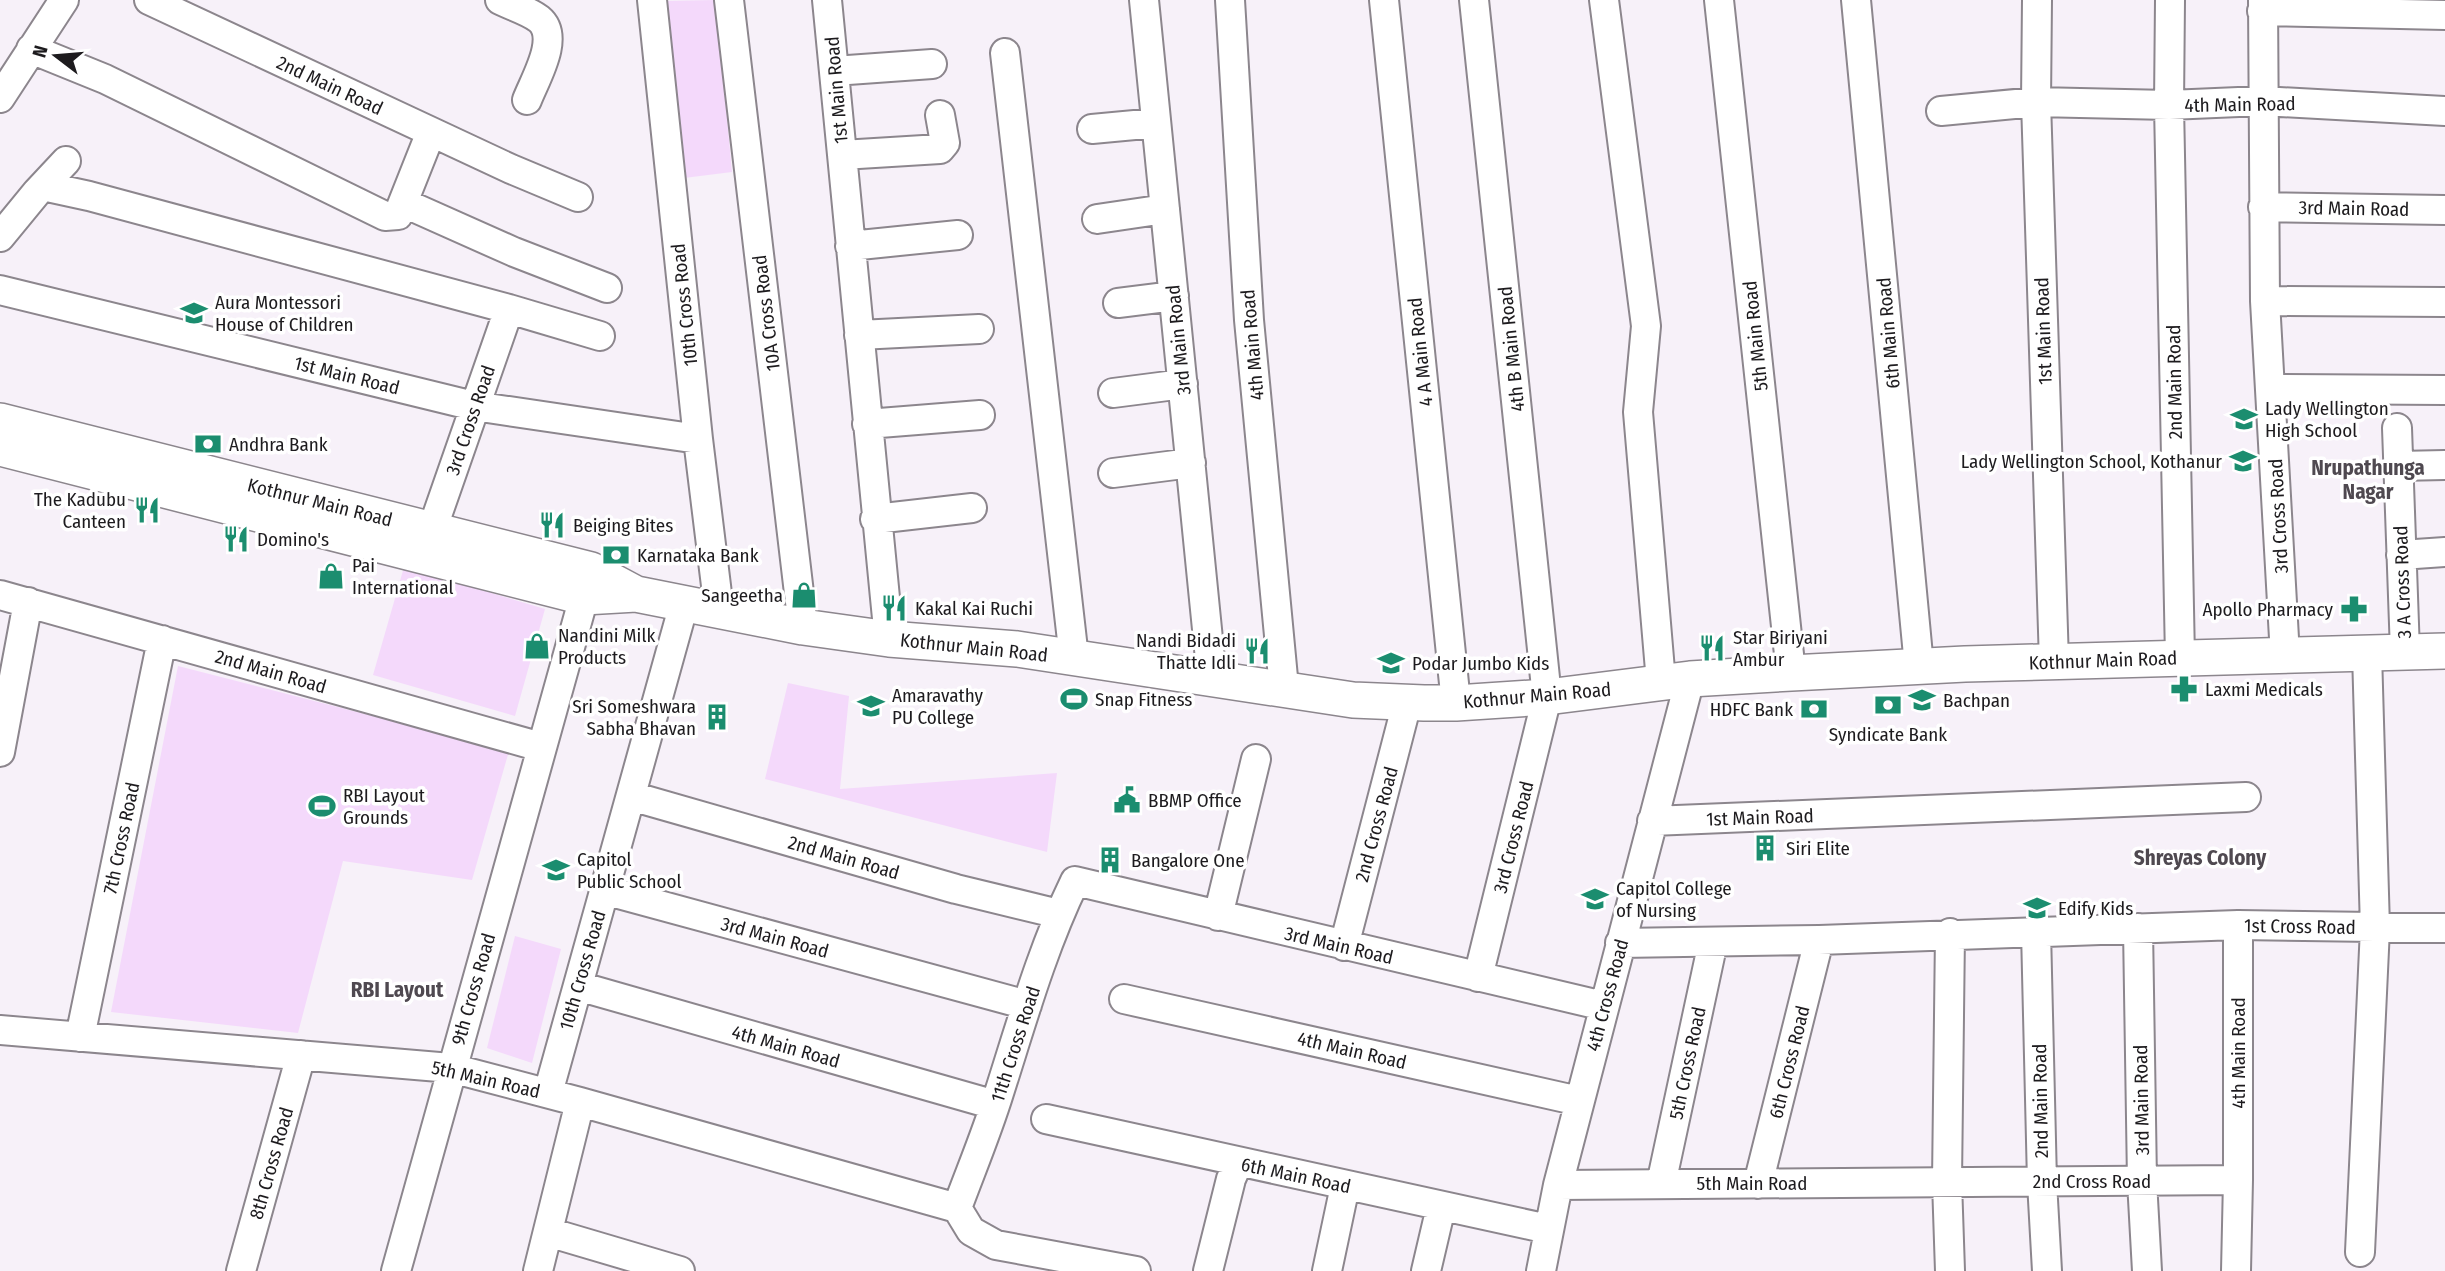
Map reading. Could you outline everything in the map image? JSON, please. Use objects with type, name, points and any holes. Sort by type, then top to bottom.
[{"type":"main road","name":"Kothnur Main Road","points":[[0,421],[432,530],[588,584]]},
{"type":"main road","name":"Kothnur Main Road","points":[[0,448],[588,584],[803,627],[889,639],[958,643],[1074,658],[1353,700],[1456,704],[1548,697],[1675,681],[1919,666],[2445,651]]},
{"type":"street","points":[[0,97],[64,0]]},
{"type":"street","name":"2nd Main Road","points":[[149,0],[511,169],[578,197]]},
{"type":"street","points":[[500,0],[538,18],[547,27],[550,41],[527,100]]},
{"type":"street","name":"10th Cross Road","points":[[652,0],[698,439],[719,610]]},
{"type":"street","name":"10A Cross Road","points":[[729,0],[803,627]]},
{"type":"street","name":"1st Main Road","points":[[827,0],[889,639]]},
{"type":"street","name":"3rd Main Road","points":[[1144,0],[1212,679]]},
{"type":"street","name":"4th Main Road","points":[[1230,0],[1249,320],[1284,688]]},
{"type":"street","name":"4 A Main Road","points":[[1384,0],[1456,704]]},
{"type":"street","name":"4th B Main Road","points":[[1474,0],[1548,697]]},
{"type":"street","points":[[1604,0],[1646,326],[1638,412],[1675,681]]},
{"type":"street","name":"5th Main Road","points":[[1719,0],[1791,673]]},
{"type":"street","name":"6th Main Road","points":[[1856,0],[1919,666]]},
{"type":"street","name":"1st Main Road","points":[[2038,0],[2036,102],[2054,662]]},
{"type":"street","points":[[2169,105],[2170,0]]},
{"type":"street","points":[[2262,6],[2445,15]]},
{"type":"street","name":"3rd Cross Road","points":[[2262,6],[2265,301],[2286,656]]},
{"type":"street","points":[[31,49],[105,79],[385,216],[399,210],[607,288]]},
{"type":"street","points":[[1005,53],[1074,658]]},
{"type":"street","points":[[834,71],[932,64]]},
{"type":"street","name":"4th Main Road","points":[[1941,111],[2036,102],[2169,105],[2262,101],[2445,111]]},
{"type":"street","name":"2nd Main Road","points":[[2169,105],[2180,658]]},
{"type":"street","points":[[842,155],[940,149],[945,143],[940,115]]},
{"type":"street","points":[[1092,129],[1157,123]]},
{"type":"street","points":[[399,210],[431,132]]},
{"type":"street","points":[[0,237],[66,161]]},
{"type":"street","points":[[43,186],[509,309],[600,336]]},
{"type":"street","name":"3rd Main Road","points":[[2263,207],[2445,210]]},
{"type":"street","points":[[1097,219],[1165,209]]},
{"type":"street","points":[[850,246],[958,235]]},
{"type":"street","name":"1st Main Road","points":[[0,290],[474,406],[698,439]]},
{"type":"street","points":[[1118,303],[1174,296]]},
{"type":"street","points":[[2265,301],[2445,302]]},
{"type":"street","name":"3rd Cross Road","points":[[432,530],[509,309]]},
{"type":"street","points":[[859,335],[979,329]]},
{"type":"street","points":[[1113,393],[1183,384]]},
{"type":"street","points":[[2271,389],[2445,390]]},
{"type":"street","points":[[867,424],[980,415]]},
{"type":"street","name":"3 A Cross Road","points":[[2397,428],[2405,652]]},
{"type":"street","points":[[1113,473],[1191,463]]},
{"type":"street","points":[[2398,466],[2445,465]]},
{"type":"street","points":[[876,519],[972,508]]},
{"type":"street","points":[[2401,555],[2445,552]]},
{"type":"street","name":"9th Cross Road","points":[[396,1271],[588,584]]},
{"type":"street","name":"2nd Main Road","points":[[0,595],[541,747]]},
{"type":"street","points":[[0,752],[28,603]]},
{"type":"street","name":"10th Cross Road","points":[[548,1093],[684,604]]},
{"type":"street","name":"7th Cross Road","points":[[80,1037],[162,640]]},
{"type":"street","name":"1st Cross Road","points":[[1951,933],[2238,925],[2375,928],[2367,653]]},
{"type":"street","name":"4th Cross Road","points":[[1541,1271],[1558,1185],[1652,821],[1675,681]]},
{"type":"street","name":"3rd Cross Road","points":[[1478,977],[1548,697]]},
{"type":"street","name":"2nd Cross Road","points":[[1344,946],[1407,703]]},
{"type":"street","points":[[1218,916],[1256,759]]},
{"type":"street","name":"2nd Main Road","points":[[631,796],[956,889],[1059,914]]},
{"type":"street","name":"1st Main Road","points":[[1652,821],[2246,797]]},
{"type":"street","name":"3rd Main Road","points":[[1075,881],[1604,1006]]},
{"type":"street","name":"11th Cross Road","points":[[957,1208],[995,1105],[1059,914],[1075,881]]},
{"type":"street","name":"3rd Main Road","points":[[604,890],[1027,1005]]},
{"type":"street","name":"4th Main Road","points":[[2236,1271],[2238,925]]},
{"type":"street","name":"3rd Main Road","points":[[2138,928],[2142,1181],[2147,1271]]},
{"type":"street","points":[[2360,1252],[2375,928],[2445,928]]},
{"type":"street","name":"2nd Main Road","points":[[2036,931],[2042,1182],[2047,1271]]},
{"type":"street","points":[[1620,943],[1819,940],[1951,933],[1947,1182],[1950,1271]]},
{"type":"street","name":"6th Cross Road","points":[[1758,1184],[1819,940]]},
{"type":"street","name":"5th Cross Road","points":[[1661,1184],[1713,942]]},
{"type":"street","name":"4th Main Road","points":[[578,986],[995,1105]]},
{"type":"street","name":"4th Main Road","points":[[1124,999],[1579,1101]]},
{"type":"street","name":"5th Main Road","points":[[0,1030],[451,1068],[957,1208]]},
{"type":"street","name":"8th Cross Road","points":[[241,1271],[301,1055]]},
{"type":"street","points":[[538,1271],[580,1102]]},
{"type":"street","name":"6th Main Road","points":[[1046,1119],[1548,1229]]},
{"type":"street","points":[[1208,1271],[1231,1179],[1238,1163]]},
{"type":"street","name":"2nd Cross Road","points":[[1947,1182],[2238,1181]]},
{"type":"street","name":"5th Main Road","points":[[1558,1185],[1947,1182]]},
{"type":"street","points":[[1327,1271],[1345,1186]]},
{"type":"street","points":[[1426,1271],[1441,1206]]},
{"type":"street","points":[[957,1208],[971,1231],[996,1245],[1136,1271]]},
{"type":"street","points":[[548,1232],[680,1271]]},
{"type":"shaded area","points":[[716,0],[732,172],[676,179],[665,1]]},
{"type":"shaded area","points":[[404,567],[545,609],[515,716],[373,675]]},
{"type":"shaded area","name":"RBI Layout Grounds","points":[[178,666],[509,751],[472,880],[343,861],[298,1033],[111,1012]]},
{"type":"shaded area","points":[[788,683],[849,696],[840,789],[1057,773],[1047,852],[765,779]]},
{"type":"shaded area","points":[[515,936],[561,949],[532,1063],[487,1048]]},
{"type":"place","name":"Aura Montessori House of Children","points":[[194,313]]},
{"type":"place","name":"Lady Wellington High School","points":[[2244,419]]},
{"type":"place","name":"Andhra Bank","points":[[208,444]]},
{"type":"place","name":"Lady Wellington School, Kothanur","points":[[2243,461]]},
{"type":"place","name":"The Kadubu Canteen","points":[[147,510]]},
{"type":"place","name":"Beiging Bites","points":[[552,525]]},
{"type":"place","name":"Domino's","points":[[236,539]]},
{"type":"place","name":"Karnataka Bank","points":[[616,555]]},
{"type":"place","name":"Pai International","points":[[331,576]]},
{"type":"place","name":"Sangeetha","points":[[804,595]]},
{"type":"place","name":"Kakal Kai Ruchi","points":[[894,608]]},
{"type":"place","name":"Apollo Pharmacy","points":[[2354,609]]},
{"type":"place","name":"Nandini Milk Products","points":[[537,646]]},
{"type":"place","name":"Star Biriyani Ambur","points":[[1712,648]]},
{"type":"place","name":"Nandi Bidadi Thatte Idli","points":[[1257,651]]},
{"type":"place","name":"Podar Jumbo Kids","points":[[1391,663]]},
{"type":"place","name":"Laxmi Medicals","points":[[2184,689]]},
{"type":"place","name":"Snap Fitness","points":[[1074,699]]},
{"type":"place","name":"Bachpan","points":[[1922,700]]},
{"type":"place","name":"Syndicate Bank","points":[[1888,705]]},
{"type":"place","name":"Amaravathy PU College","points":[[871,706]]},
{"type":"place","name":"HDFC Bank","points":[[1814,709]]},
{"type":"place","name":"Sri Someshwara Sabha Bhavan","points":[[717,717]]},
{"type":"place","name":"BBMP Office","points":[[1127,800]]},
{"type":"place","name":"RBI Layout Grounds","points":[[322,806]]},
{"type":"place","name":"Siri Elite","points":[[1765,848]]},
{"type":"place","name":"Bangalore One","points":[[1110,860]]},
{"type":"place","name":"Capitol Public School","points":[[556,870]]},
{"type":"place","name":"Capitol College of Nursing","points":[[1595,899]]},
{"type":"place","name":"Edify Kids","points":[[2037,908]]},
{"type":"district","name":"Nrupathunga Nagar","points":[[2368,480]]},
{"type":"district","name":"Shreyas Colony","points":[[2200,858]]},
{"type":"district","name":"RBI Layout","points":[[397,990]]}]
